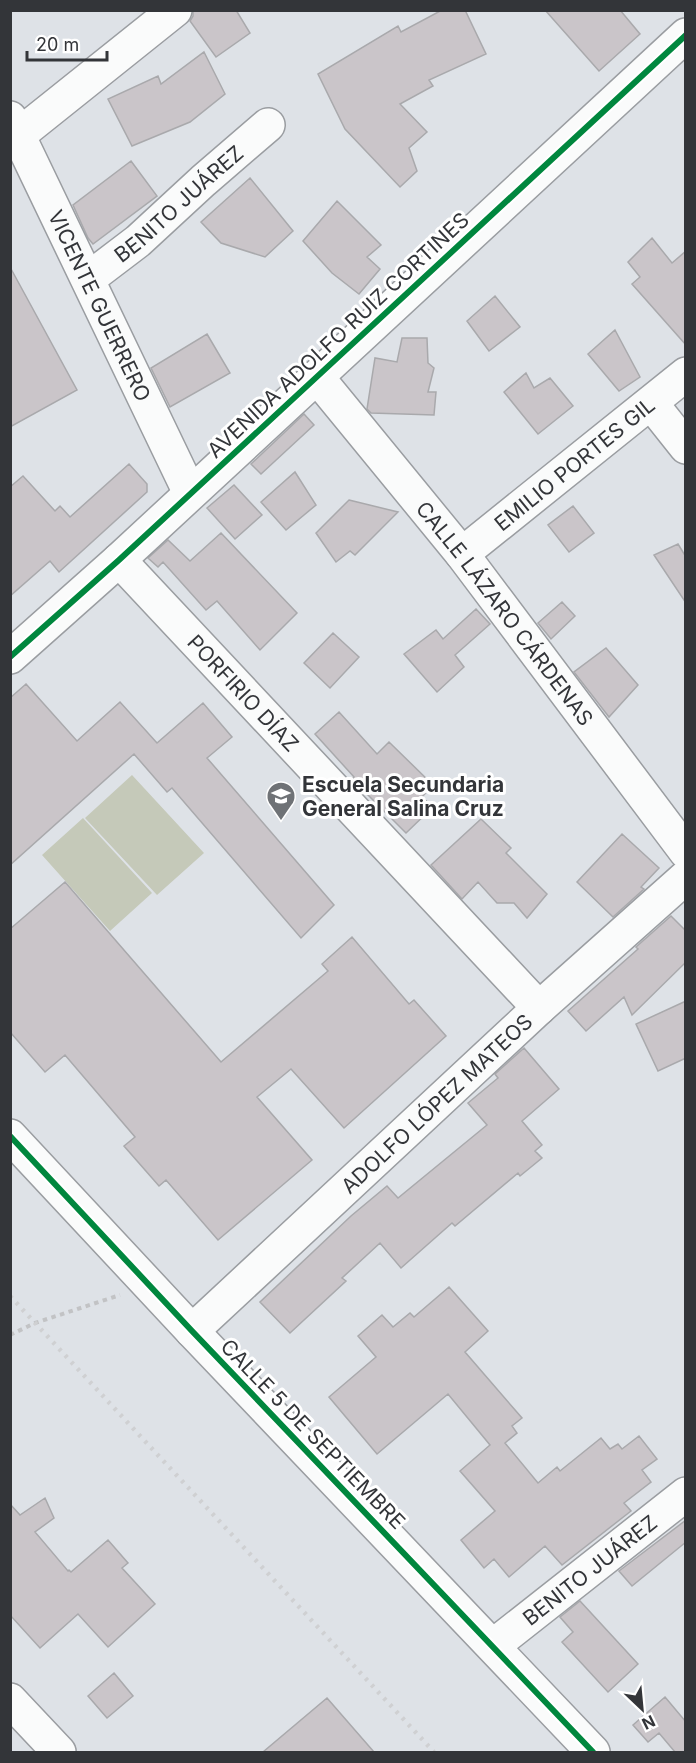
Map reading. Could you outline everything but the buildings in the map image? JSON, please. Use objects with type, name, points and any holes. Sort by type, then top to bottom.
[{"type":"street","points":[[14,132],[175,10]]},
{"type":"street","name":"AVENIDA ADOLFO RUIZ CORTINES","points":[[10,657],[119,560],[686,35]]},
{"type":"street","name":"BENITO JUÁREZ","points":[[88,279],[138,241],[268,125]]},
{"type":"street","name":"VICENTE GUERRERO","points":[[14,132],[88,279],[190,492]]},
{"type":"street","name":"EMILIO PORTES GIL","points":[[462,554],[686,374]]},
{"type":"street","name":"CALLE LÁZARO CÁRDENAS","points":[[317,377],[462,554],[686,852]]},
{"type":"street","points":[[651,403],[686,447]]},
{"type":"street","name":"PORFIRIO DÍAZ","points":[[119,560],[539,1008]]},
{"type":"street","name":"ADOLFO LÓPEZ MATEOS","points":[[192,1331],[539,1008],[686,877]]},
{"type":"street","name":"CALLE 5 DE SEPTIEMBRE","points":[[10,1136],[192,1331],[593,1752]]},
{"type":"street","name":"BENITO JUÁREZ","points":[[493,1646],[686,1494]]},
{"type":"street","points":[[10,1700],[59,1752]]},
{"type":"path","points":[[10,1335],[35,1323],[149,1285]]},
{"type":"green space","points":[[132,775],[204,853],[157,895],[85,818]]},
{"type":"green space","points":[[83,818],[152,893],[110,931],[42,855]]},
{"type":"railway","points":[[10,1296],[434,1752]]},
{"type":"cycle path","points":[[10,657],[119,560],[686,35]]},
{"type":"cycle path","points":[[10,1136],[192,1331],[593,1752]]},
{"type":"place","name":"Escuela Secundaria General Salina Cruz","points":[[281,822]]}]
